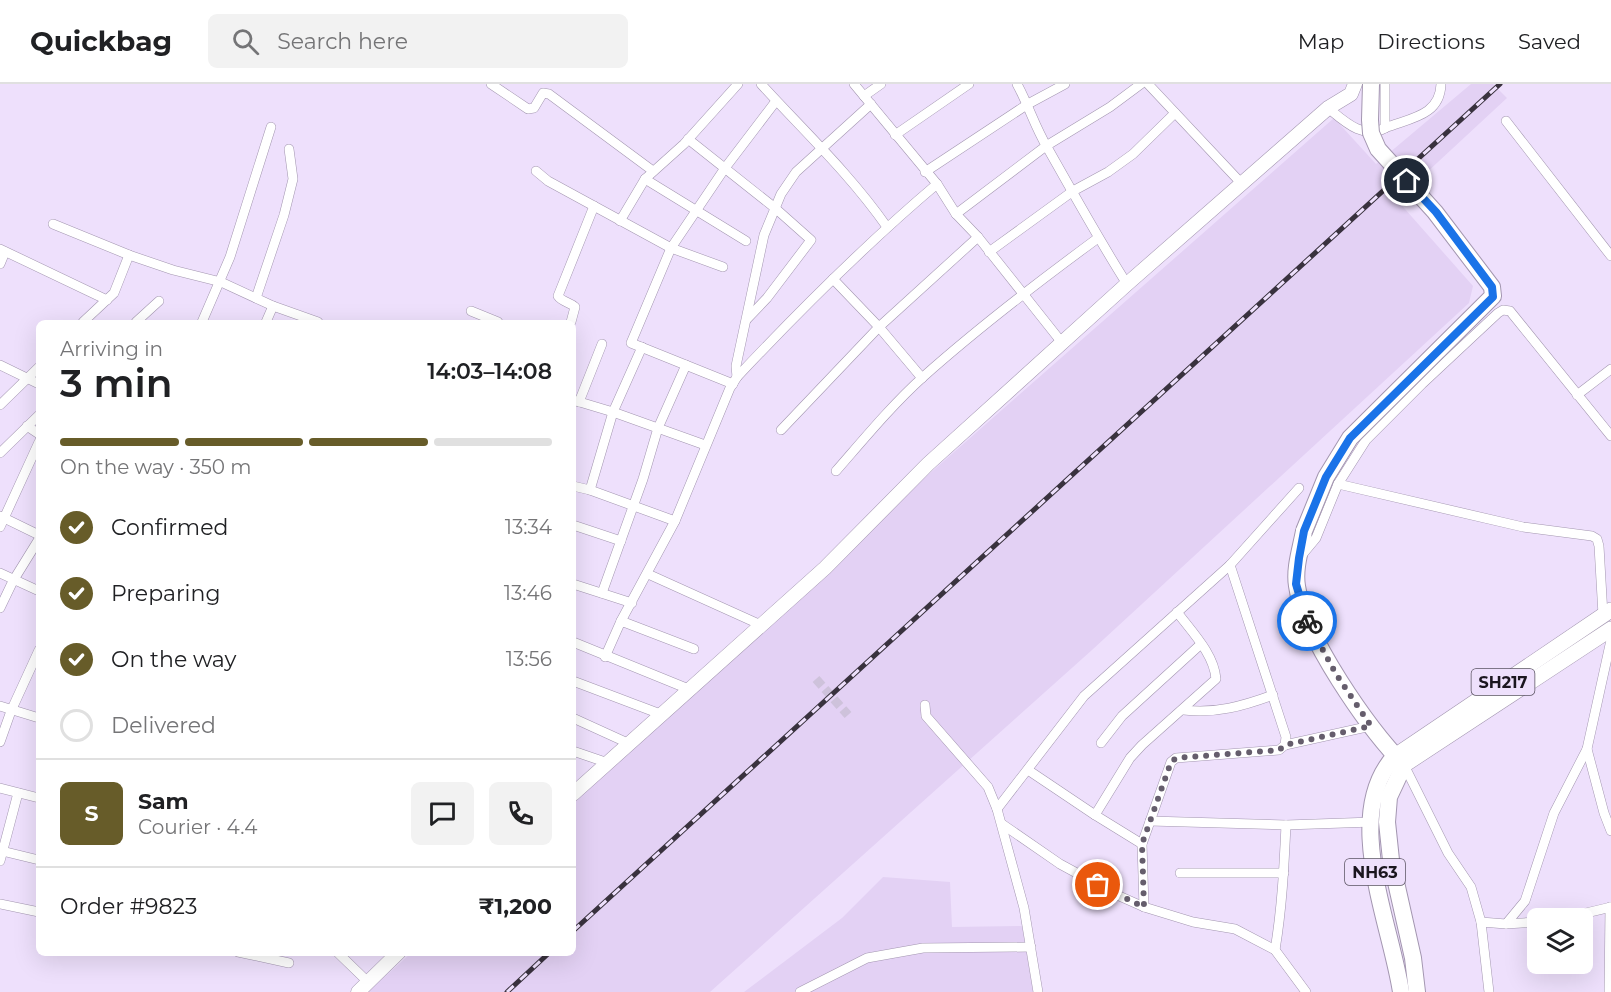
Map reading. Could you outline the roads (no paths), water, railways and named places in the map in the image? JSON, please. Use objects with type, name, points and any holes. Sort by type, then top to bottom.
[{"type":"highway","points":[[1371,84],[1371,133],[1378,149],[1436,212],[1492,287],[1493,297],[1350,438],[1326,477],[1304,531],[1296,584],[1304,615],[1336,674],[1371,726],[1400,760]]},
{"type":"highway","name":"NH63","points":[[1400,760],[1371,852],[1397,964],[1401,992]]},
{"type":"highway","name":"NH63","points":[[1379,822],[1391,860],[1411,948],[1417,992]]},
{"type":"main road","name":"SH217","points":[[1400,760],[1607,612]]},
{"type":"main road","name":"SH217","points":[[1400,760],[1611,629]]},
{"type":"street","points":[[491,84],[528,110],[534,108],[543,93],[549,94],[653,171]]},
{"type":"street","points":[[620,221],[645,179],[688,139],[738,84]]},
{"type":"street","points":[[761,84],[823,149],[871,204],[887,227]]},
{"type":"street","points":[[854,84],[937,184],[956,214],[978,237],[1063,344]]},
{"type":"street","points":[[735,381],[736,366],[764,235],[781,194],[796,172],[823,149],[881,84]]},
{"type":"street","points":[[895,135],[969,84]]},
{"type":"street","points":[[1017,84],[1046,146],[1127,284]]},
{"type":"street","points":[[925,172],[1028,104],[1065,84]]},
{"type":"street","points":[[956,214],[1046,146],[1110,107],[1141,84]]},
{"type":"street","points":[[1148,84],[1242,184]]},
{"type":"street","points":[[576,791],[825,567],[928,464],[1127,284],[1328,108],[1351,94],[1354,84]]},
{"type":"street","points":[[1385,84],[1385,128]]},
{"type":"street","points":[[1328,108],[1360,131],[1381,130],[1430,111],[1437,103],[1442,84]]},
{"type":"street","points":[[735,381],[631,343],[671,248],[725,168],[776,101]]},
{"type":"street","points":[[988,252],[1073,191],[1108,172],[1133,154],[1175,113]]},
{"type":"street","points":[[1506,121],[1611,255]]},
{"type":"street","points":[[203,320],[221,282],[271,126]]},
{"type":"street","points":[[688,139],[775,208],[811,240],[767,298],[746,320]]},
{"type":"street","points":[[256,298],[284,215],[293,179],[289,149]]},
{"type":"street","points":[[536,171],[548,181],[671,248],[723,267]]},
{"type":"street","points":[[645,179],[746,241]]},
{"type":"street","points":[[605,657],[621,621],[675,521],[705,445],[735,381],[804,306],[887,227],[937,184]]},
{"type":"street","points":[[572,320],[575,307],[558,296],[594,206]]},
{"type":"street","points":[[53,224],[129,255],[173,270],[221,282],[273,306],[312,320]]},
{"type":"street","points":[[781,430],[879,327],[978,237]]},
{"type":"street","points":[[836,471],[891,408],[922,378],[1023,294],[1098,238]]},
{"type":"street","points":[[0,264],[3,250],[107,300]]},
{"type":"street","points":[[85,320],[107,300],[118,286],[129,255]]},
{"type":"street","points":[[833,279],[879,327],[922,378]]},
{"type":"street","points":[[138,320],[159,301]]},
{"type":"street","points":[[267,320],[273,306]]},
{"type":"street","points":[[1299,558],[1316,538],[1338,484],[1366,440],[1422,384],[1503,310],[1509,311],[1611,436]]},
{"type":"street","points":[[471,311],[493,320]]},
{"type":"street","points":[[602,344],[576,401],[705,445]]},
{"type":"street","points":[[590,490],[613,412],[642,347]]},
{"type":"street","points":[[0,365],[36,382]]},
{"type":"street","points":[[602,593],[634,506],[658,428],[686,365]]},
{"type":"street","points":[[1577,395],[1611,369]]},
{"type":"street","points":[[0,405],[36,370]]},
{"type":"street","points":[[0,453],[36,418]]},
{"type":"street","points":[[27,426],[36,432]]},
{"type":"street","points":[[36,448],[2,520],[36,536]]},
{"type":"street","points":[[1338,484],[1523,527],[1597,539],[1607,612]]},
{"type":"street","points":[[576,487],[675,521]]},
{"type":"street","points":[[997,809],[1084,696],[1230,565],[1299,488]]},
{"type":"street","points":[[576,526],[621,541]]},
{"type":"street","points":[[0,608],[13,580],[36,542]]},
{"type":"street","points":[[1230,565],[1273,695],[1286,738],[1285,745]]},
{"type":"street","points":[[0,573],[36,590]]},
{"type":"street","points":[[648,574],[761,625]]},
{"type":"street","points":[[576,585],[632,603]]},
{"type":"street","points":[[1095,816],[1131,758],[1142,745],[1216,680],[1215,669],[1202,644],[1178,612]]},
{"type":"street","points":[[621,621],[694,649]]},
{"type":"street","points":[[1506,924],[1525,901],[1554,813],[1587,749],[1611,640]]},
{"type":"street","points":[[576,643],[691,690]]},
{"type":"street","points":[[1101,743],[1122,716],[1202,644]]},
{"type":"street","points":[[0,742],[11,711],[36,657]]},
{"type":"street","points":[[576,682],[663,715]]},
{"type":"street","points":[[1184,710],[1210,711],[1246,705],[1273,695]]},
{"type":"street","points":[[925,705],[926,716],[988,787],[997,809],[1024,908],[1038,992]]},
{"type":"street","points":[[0,706],[36,717]]},
{"type":"street","points":[[576,719],[630,744]]},
{"type":"street","points":[[1144,907],[1142,844],[1171,762],[1176,758],[1279,750],[1285,745],[1371,726]]},
{"type":"street","points":[[1587,749],[1606,804],[1611,831]]},
{"type":"street","points":[[576,751],[608,763]]},
{"type":"street","points":[[1400,760],[1448,853],[1471,887],[1481,922],[1489,992]]},
{"type":"street","points":[[1028,770],[1095,816],[1142,844]]},
{"type":"street","points":[[0,788],[36,797]]},
{"type":"street","points":[[18,793],[1,856],[36,860]]},
{"type":"street","points":[[1150,821],[1286,825],[1379,822]]},
{"type":"street","points":[[1002,824],[1060,864],[1144,907],[1193,922],[1235,929],[1275,950],[1306,992]]},
{"type":"street","points":[[1275,950],[1280,924],[1286,825]]},
{"type":"street","points":[[1180,873],[1284,873]]},
{"type":"street","points":[[0,904],[36,911]]},
{"type":"street","points":[[1593,911],[1611,907],[1610,992]]},
{"type":"street","points":[[1481,922],[1527,923]]},
{"type":"street","points":[[800,992],[867,958],[923,948],[1030,947]]},
{"type":"street","points":[[257,956],[289,963]]},
{"type":"street","points":[[340,956],[363,987],[395,956]]},
{"type":"tunnel","points":[[816,679],[848,715]]},
{"type":"railway","points":[[576,928],[1500,84]]},
{"type":"railway","points":[[507,992],[546,956]]}]
